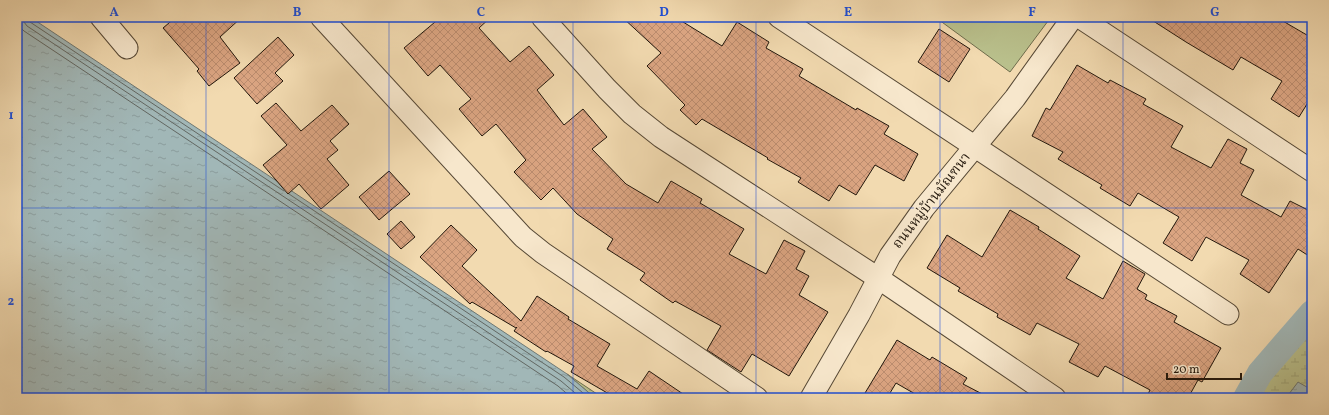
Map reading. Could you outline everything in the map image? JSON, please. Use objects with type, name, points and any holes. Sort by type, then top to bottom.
[{"type":"street","points":[[101,17],[127,48]]},
{"type":"street","points":[[320,17],[523,236],[543,253],[757,398]]},
{"type":"street","points":[[542,17],[607,89],[632,114],[661,137],[878,278],[1055,398]]},
{"type":"street","points":[[779,17],[1228,314]]},
{"type":"street","name":"ถนนหมู่บ้านมัณฑนา","points":[[811,398],[890,256],[924,208],[1015,98],[1072,17]]},
{"type":"street","points":[[1079,17],[1312,171]]},
{"type":"green space","points":[[935,17],[1051,17],[1010,72]]},
{"type":"green space","points":[[1312,323],[1312,390],[1298,383],[1286,398],[1256,398],[1288,350]]},
{"type":"green space","points":[[567,374],[603,398],[595,398]]},
{"type":"water","points":[[17,17],[30,17],[567,374],[595,398],[17,398]]},
{"type":"water","points":[[1298,382],[1312,390],[1312,398],[1286,398]]},
{"type":"building","points":[[176,17],[242,17],[220,37],[240,63],[209,86],[197,71],[199,69],[163,28]]},
{"type":"building","points":[[441,17],[491,17],[479,28],[510,62],[529,46],[554,75],[537,90],[564,125],[583,109],[607,137],[592,149],[626,184],[658,203],[671,181],[702,199],[700,203],[744,229],[729,254],[766,274],[784,240],[805,251],[796,269],[809,276],[799,295],[828,312],[789,376],[752,354],[741,372],[707,350],[721,326],[675,301],[673,303],[640,280],[645,273],[607,249],[613,239],[577,214],[553,188],[541,200],[514,172],[526,160],[496,124],[482,136],[459,109],[471,99],[440,65],[428,76],[404,48]]},
{"type":"building","points":[[622,17],[675,17],[722,46],[737,22],[769,42],[766,48],[803,69],[799,76],[856,110],[857,108],[889,126],[884,134],[918,154],[904,181],[875,165],[856,195],[839,185],[829,201],[798,182],[801,178],[702,119],[696,125],[680,110],[685,105],[647,66],[661,53]]},
{"type":"building","points":[[1147,17],[1276,17],[1312,38],[1312,96],[1299,117],[1271,99],[1282,81],[1241,57],[1233,70]]},
{"type":"building","points":[[939,29],[970,49],[949,82],[918,62]]},
{"type":"building","points":[[278,37],[294,55],[275,73],[283,81],[257,104],[234,78]]},
{"type":"building","points":[[1077,65],[1108,83],[1110,80],[1146,99],[1143,104],[1183,126],[1171,147],[1211,168],[1228,139],[1247,149],[1240,163],[1254,170],[1241,195],[1281,217],[1290,201],[1312,212],[1312,258],[1298,249],[1269,293],[1240,274],[1249,260],[1206,237],[1192,261],[1163,243],[1179,217],[1138,193],[1130,206],[1100,188],[1102,185],[1058,159],[1063,152],[1032,136],[1046,108],[1050,110]]},
{"type":"building","points":[[276,103],[301,131],[332,105],[349,124],[330,141],[338,150],[327,159],[349,185],[321,209],[299,184],[288,194],[263,165],[287,145],[261,116]]},
{"type":"building","points":[[389,171],[410,194],[379,220],[359,197]]},
{"type":"building","points":[[1010,210],[1039,227],[1038,229],[1080,256],[1066,278],[1103,299],[1123,261],[1145,274],[1137,289],[1147,295],[1145,299],[1177,316],[1174,322],[1221,348],[1202,382],[1198,380],[1188,398],[1146,398],[1150,390],[1105,366],[1098,377],[1069,362],[1079,344],[1037,323],[1030,335],[997,317],[998,314],[958,291],[960,288],[927,268],[947,235],[982,257]]},
{"type":"building","points":[[401,221],[415,237],[401,249],[387,234]]},
{"type":"building","points":[[451,225],[477,250],[462,266],[521,321],[537,296],[569,317],[568,319],[610,344],[597,366],[637,389],[649,371],[689,398],[616,398],[571,372],[574,366],[547,351],[546,352],[514,331],[517,327],[516,328],[472,302],[470,304],[420,257]]},
{"type":"building","points":[[897,340],[930,360],[932,357],[967,378],[963,384],[990,398],[922,398],[896,383],[887,398],[862,398]]},
{"type":"waterway","points":[[1246,398],[1260,373],[1312,313]]}]
